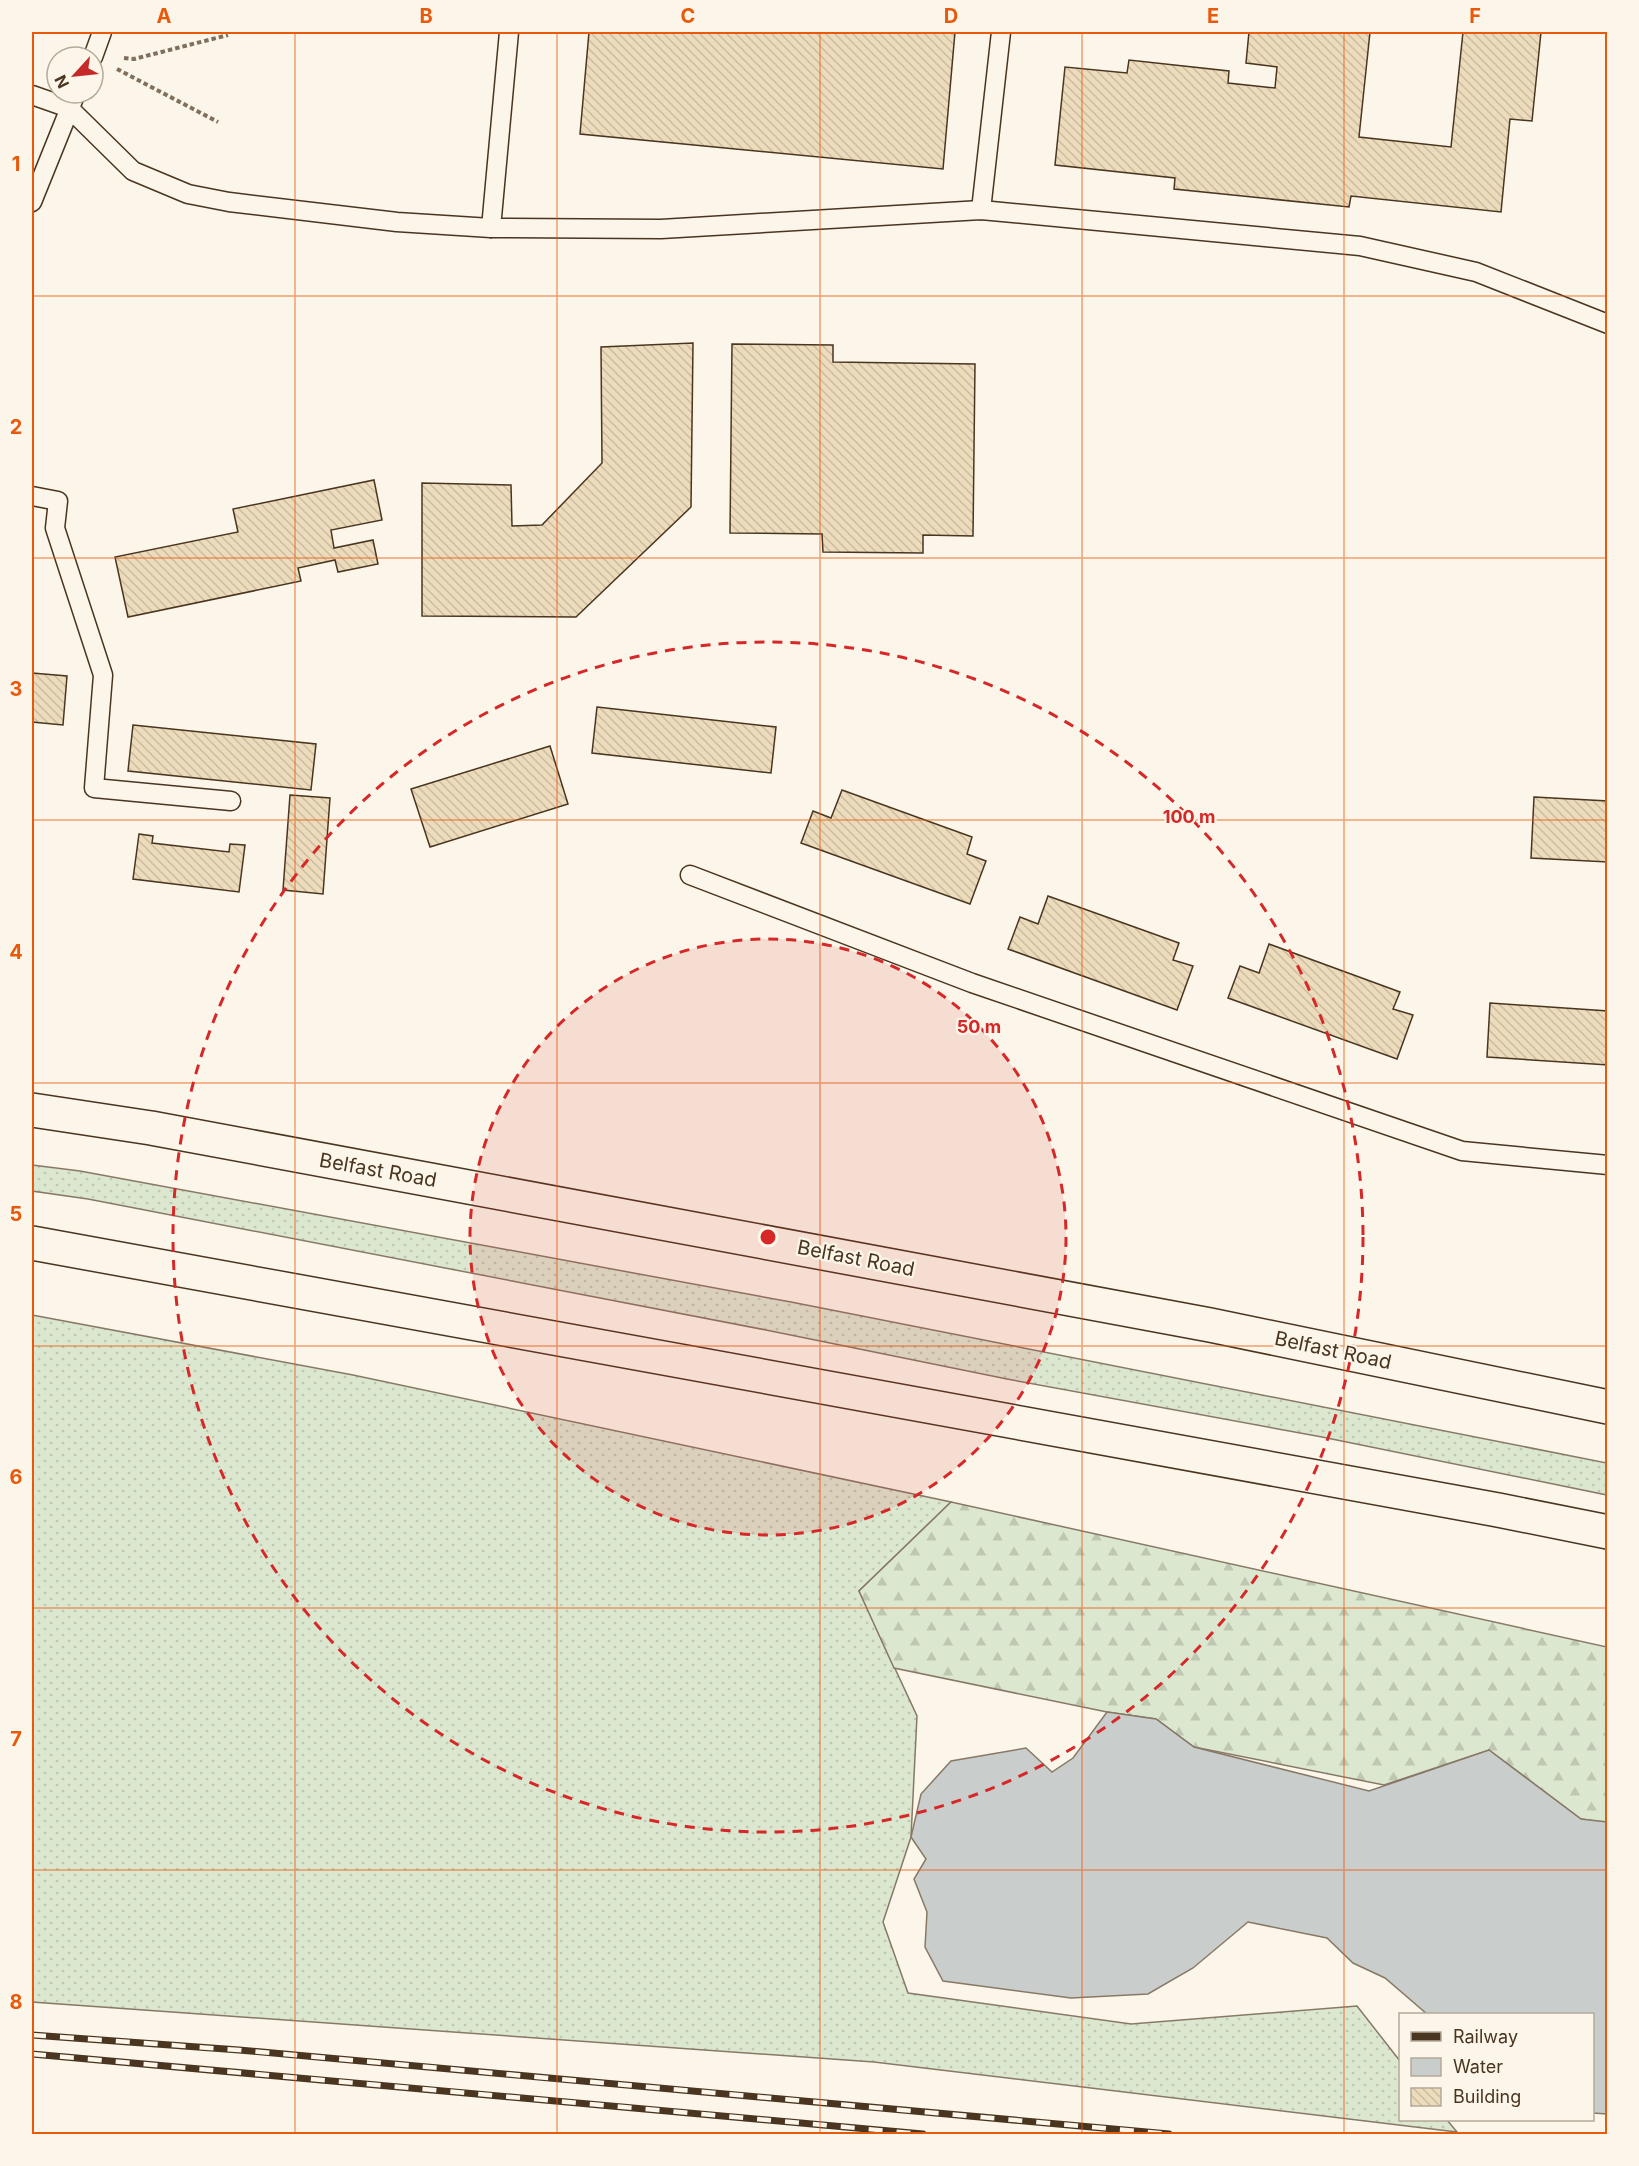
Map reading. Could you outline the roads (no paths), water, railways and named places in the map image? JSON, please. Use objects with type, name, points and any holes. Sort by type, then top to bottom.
[{"type":"highway","name":"Belfast Road","points":[[32,1110],[151,1128],[1210,1325],[1608,1407]]},
{"type":"highway","points":[[32,1243],[1608,1532]]},
{"type":"lane","points":[[491,228],[509,32]]},
{"type":"lane","points":[[981,210],[1001,32]]},
{"type":"lane","points":[[32,202],[70,105]]},
{"type":"lane","points":[[76,105],[134,171],[188,194],[397,222],[491,228],[661,230],[981,210],[1360,246],[1476,272],[1608,324]]},
{"type":"lane","points":[[32,496],[58,501],[55,528],[103,675],[94,788],[231,801]]},
{"type":"lane","points":[[690,875],[972,983],[1462,1151],[1608,1165]]},
{"type":"water","points":[[1107,1712],[1156,1719],[1194,1747],[1369,1791],[1489,1750],[1581,1819],[1607,1822],[1607,2114],[1594,2113],[1594,2013],[1426,2013],[1385,1978],[1353,1963],[1327,1938],[1248,1922],[1193,1968],[1148,1994],[1071,1998],[943,1981],[925,1947],[927,1912],[914,1879],[926,1859],[911,1837],[921,1794],[951,1761],[1026,1748],[1052,1772],[1073,1758]]},
{"type":"railway","points":[[32,2035],[239,2050],[1169,2134]]},
{"type":"railway","points":[[32,2054],[923,2134]]}]
